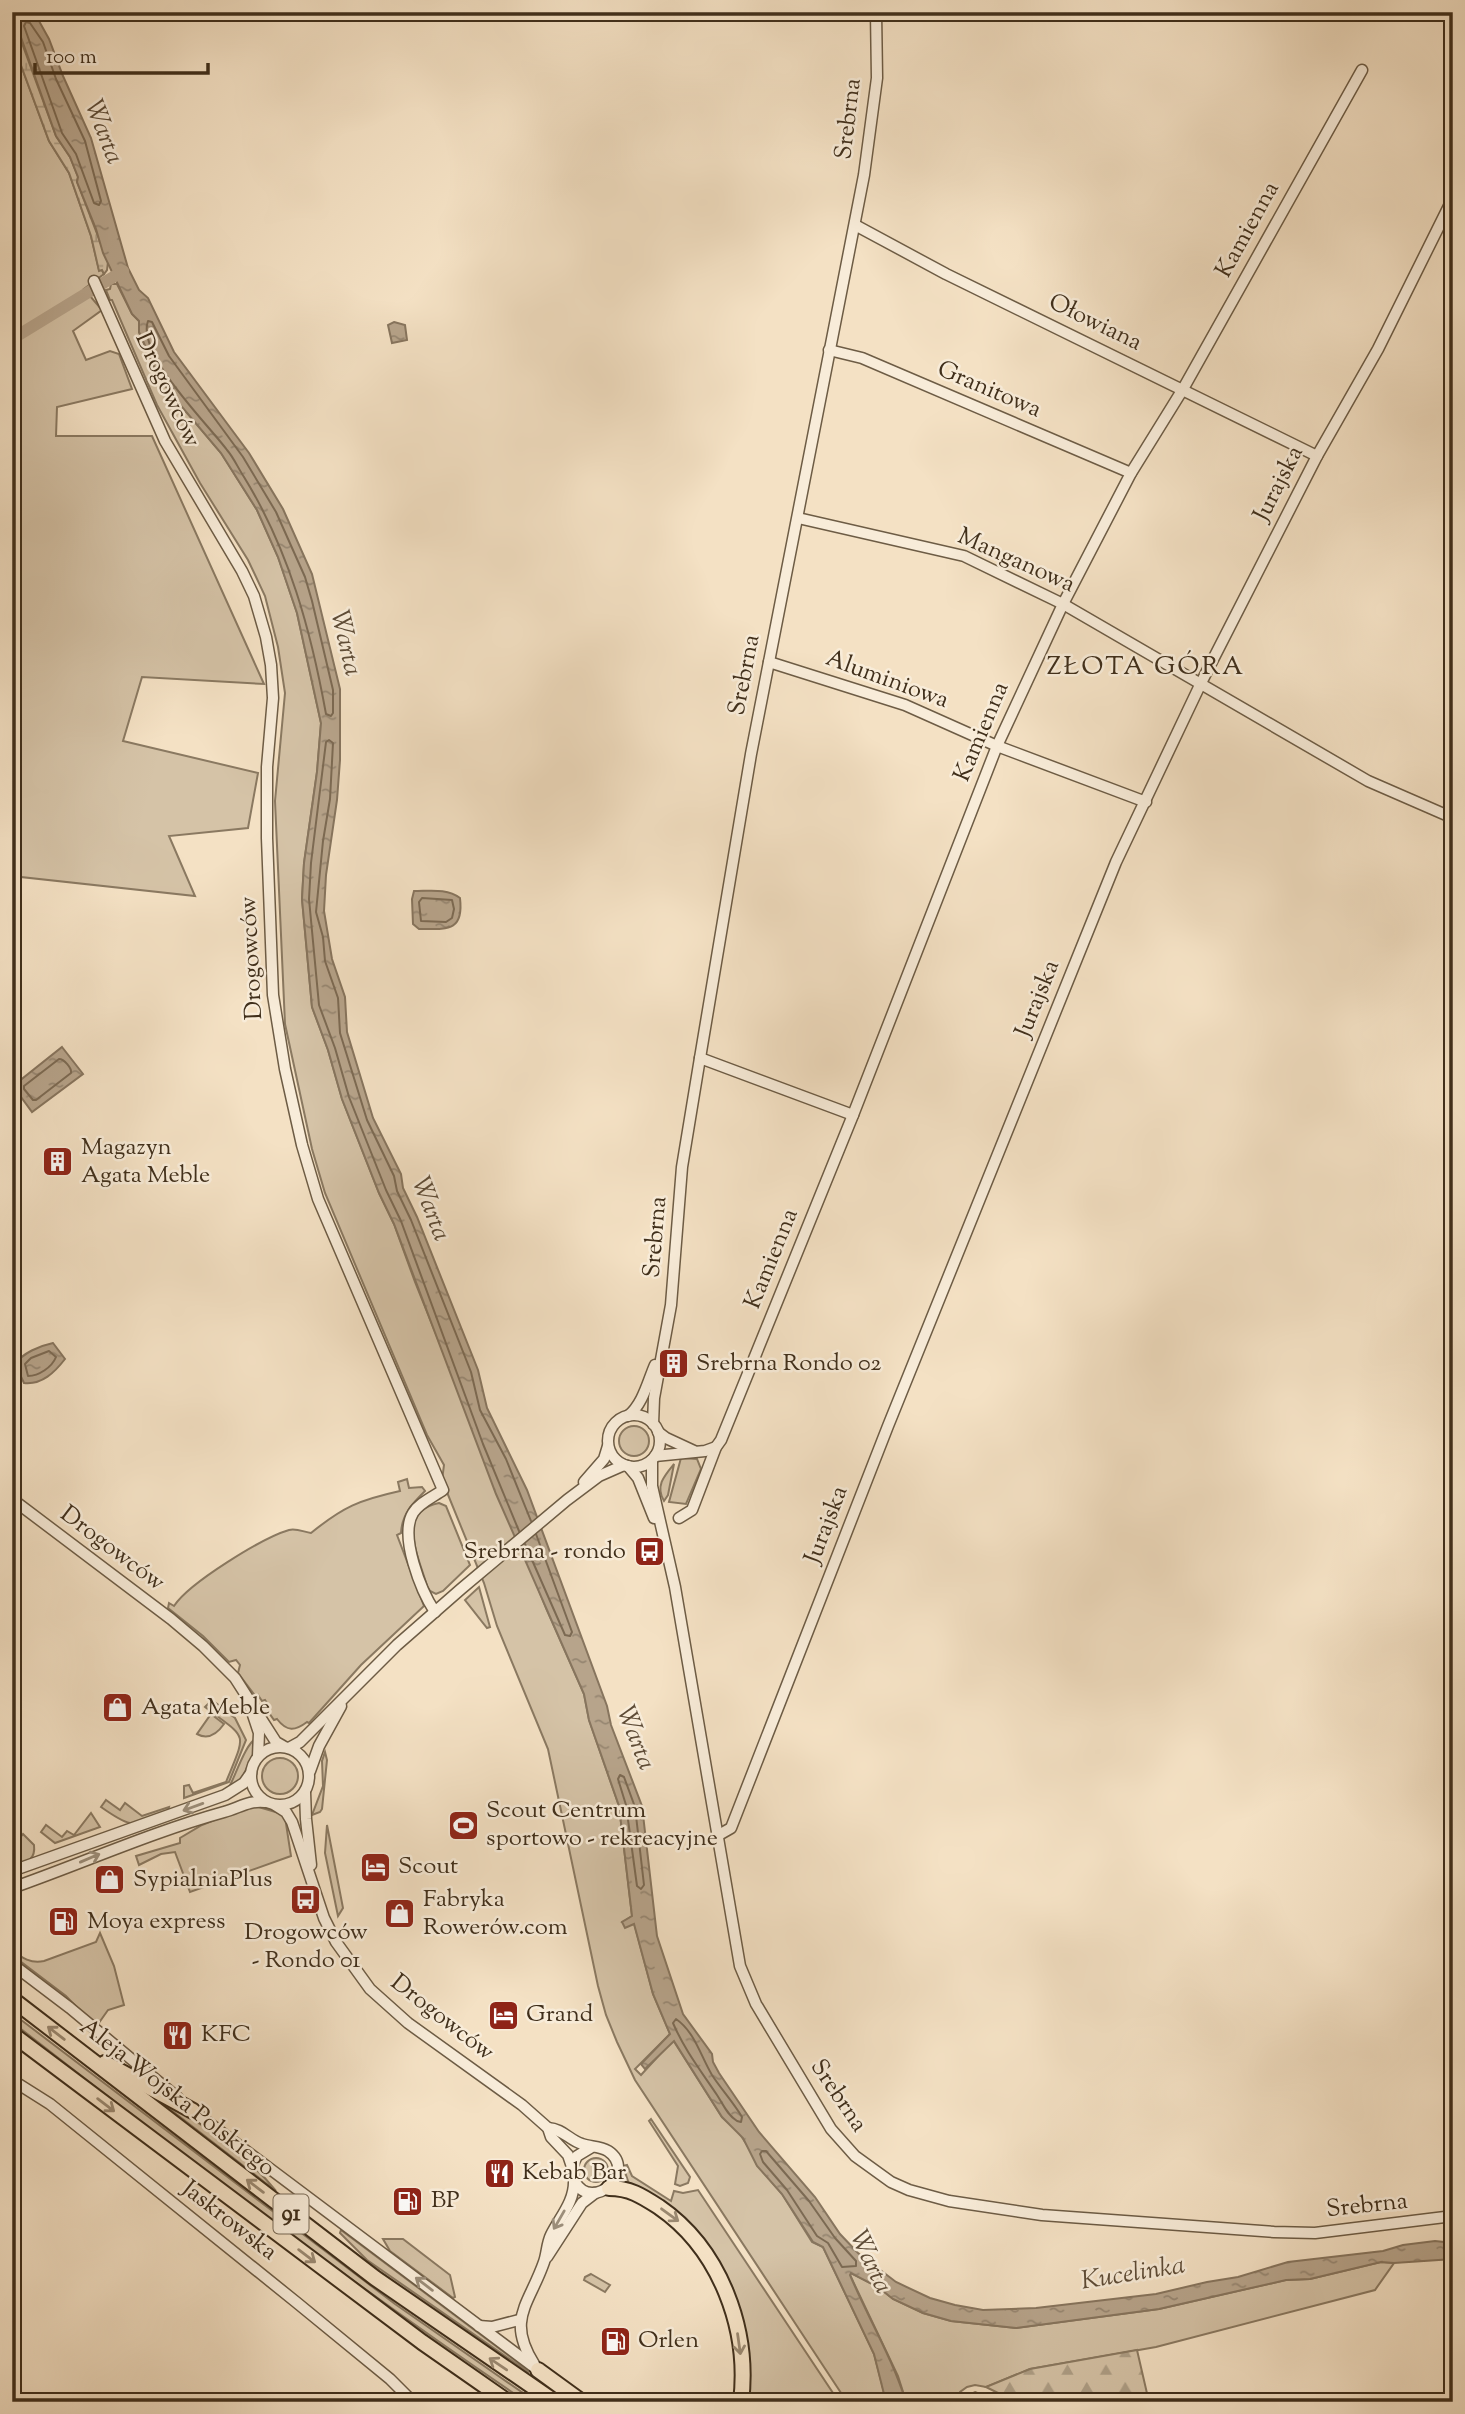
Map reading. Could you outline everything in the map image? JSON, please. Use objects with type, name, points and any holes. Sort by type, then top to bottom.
[{"type":"main road","name":"Aleja Wojska Polskiego","points":[[12,1999],[375,2278],[555,2402]]},
{"type":"main road","name":"Aleja Wojska Polskiego","points":[[12,2034],[422,2342],[508,2402]]},
{"type":"main road","points":[[76,2049],[135,2077],[193,2111]]},
{"type":"main road","points":[[602,2191],[632,2190],[682,2224],[704,2251],[724,2288],[738,2334],[742,2369],[741,2402]]},
{"type":"main road","points":[[538,2370],[582,2402]]},
{"type":"street","name":"Srebrna","points":[[655,1427],[654,1398],[671,1305],[682,1167],[751,754],[855,225],[877,78],[876,12]]},
{"type":"street","name":"Kamienna","points":[[679,1518],[692,1510],[853,1115],[997,746],[1063,604],[1131,473],[1182,389],[1362,70]]},
{"type":"street","name":"Jurajska","points":[[717,1836],[731,1828],[893,1414],[1116,862],[1201,682],[1317,456],[1378,349],[1453,198]]},
{"type":"street","name":"Ołowiana","points":[[855,225],[946,274],[1317,456]]},
{"type":"street","name":"Drogowców","points":[[97,285],[165,441],[242,570],[254,596],[266,637],[273,698],[267,767],[267,838],[276,1027],[302,1144],[318,1199],[443,1490],[418,1506],[411,1516],[408,1528],[420,1582],[435,1612]]},
{"type":"street","name":"Granitowa","points":[[830,350],[862,358],[1131,473]]},
{"type":"street","name":"Manganowa","points":[[798,518],[964,556],[1063,604],[1368,781],[1453,818]]},
{"type":"street","name":"Aluminiowa","points":[[769,662],[905,705],[997,746],[1146,802]]},
{"type":"street","points":[[700,1058],[853,1115]]},
{"type":"street","name":"Srebrna","points":[[628,1416],[643,1395],[662,1348]]},
{"type":"street","points":[[566,1500],[604,1460],[612,1426],[628,1416],[646,1418],[666,1438],[698,1452]]},
{"type":"street","points":[[653,1458],[659,1439],[655,1427]]},
{"type":"street","points":[[608,1444],[616,1460],[626,1466]]},
{"type":"street","points":[[12,1871],[225,1795],[244,1783],[257,1757],[265,1751],[300,1742],[397,1645],[566,1500],[599,1476],[626,1466],[645,1465],[664,1453],[698,1452],[716,1447]]},
{"type":"street","name":"Srebrna","points":[[653,1458],[652,1486],[675,1587],[740,1966],[756,2004],[831,2129],[855,2156],[891,2182],[949,2202],[1109,2221],[1315,2233],[1453,2216]]},
{"type":"street","name":"Srebrna","points":[[626,1466],[638,1478],[665,1548]]},
{"type":"street","name":"Drogowców","points":[[12,1499],[171,1619],[219,1661],[245,1692],[276,1742],[286,1747]]},
{"type":"street","name":"Drogowców","points":[[245,1692],[259,1733],[260,1748],[257,1757]]},
{"type":"street","points":[[12,1888],[193,1821],[233,1810],[246,1803],[287,1805],[298,1800],[305,1792],[321,1741],[347,1696]]},
{"type":"street","points":[[286,1747],[299,1753],[310,1772]]},
{"type":"street","points":[[250,1773],[257,1794],[270,1804]]},
{"type":"street","name":"Drogowców","points":[[305,1792],[313,1886]]},
{"type":"street","name":"Drogowców","points":[[270,1804],[286,1812],[292,1822],[335,1942],[370,1989],[401,2017],[548,2128],[551,2137],[568,2155],[572,2167]]},
{"type":"street","points":[[12,1964],[70,2008],[193,2111],[538,2370]]},
{"type":"street","name":"Jaskrowska","points":[[12,2080],[50,2104],[276,2285],[390,2379],[413,2402]]},
{"type":"street","name":"Drogowców","points":[[548,2128],[559,2129],[575,2142],[592,2147]]},
{"type":"street","points":[[538,2370],[524,2346],[519,2320],[544,2260],[549,2238],[574,2194],[572,2167],[581,2152],[592,2147],[607,2150],[616,2161],[617,2176],[602,2191],[582,2203],[544,2260]]},
{"type":"street","points":[[575,2180],[583,2190],[602,2191]]},
{"type":"street","points":[[478,2325],[492,2327],[519,2320]]},
{"type":"green space","points":[[12,16],[56,136],[70,157],[78,177],[77,182],[108,262],[104,274],[102,270],[99,271],[91,236],[69,173],[49,141],[12,41]]},
{"type":"green space","points":[[12,41],[49,141],[69,173],[91,236],[99,270],[104,274],[84,289],[102,310],[73,331],[86,360],[110,351],[119,354],[132,389],[57,407],[56,436],[152,436],[264,684],[142,677],[123,741],[258,773],[248,828],[169,836],[195,896],[12,876]]},
{"type":"green space","points":[[111,284],[117,284],[132,314],[139,321],[139,332],[157,373],[171,394],[221,453],[257,510],[278,557],[297,613],[321,723],[302,899],[312,1007],[342,1099],[379,1193],[394,1224],[546,1608],[584,1694],[589,1720],[619,1806],[632,1916],[623,1922],[634,1923],[653,1994],[670,2034],[635,2069],[641,2075],[673,2040],[722,2117],[738,2131],[757,2165],[782,2194],[812,2242],[823,2247],[874,2354],[886,2400],[847,2402],[635,2080],[606,2015],[548,1749],[497,1626],[484,1583],[442,1480],[444,1465],[427,1435],[325,1193],[312,1149],[285,1024],[275,801],[285,693],[278,647],[265,596],[248,560],[200,483],[157,405],[106,290],[110,289]]},
{"type":"green space","points":[[634,1426],[645,1430],[649,1441],[645,1452],[634,1456],[623,1452],[619,1441],[623,1430]]},
{"type":"green space","points":[[681,1458],[697,1459],[701,1469],[686,1504],[669,1502]]},
{"type":"green space","points":[[674,1464],[668,1495],[664,1501],[661,1486]]},
{"type":"green space","points":[[407,1479],[409,1488],[422,1487],[425,1491],[408,1510],[401,1533],[397,1535],[424,1606],[361,1665],[309,1723],[288,1728],[277,1719],[274,1720],[267,1710],[270,1708],[265,1700],[262,1701],[258,1695],[256,1697],[238,1673],[240,1665],[236,1660],[229,1662],[203,1636],[168,1608],[169,1603],[174,1606],[182,1596],[210,1574],[262,1542],[289,1530],[311,1533],[352,1506],[400,1491],[398,1482]]},
{"type":"green space","points":[[439,1503],[446,1506],[470,1565],[443,1591],[436,1594],[427,1586],[416,1549],[414,1526],[417,1516],[426,1508]]},
{"type":"green space","points":[[479,1587],[490,1627],[487,1628],[465,1600]]},
{"type":"green space","points":[[212,1700],[235,1718],[246,1740],[229,1782],[184,1798],[184,1786],[189,1785],[193,1793],[226,1782],[238,1753],[240,1737],[205,1707]]},
{"type":"green space","points":[[211,1714],[224,1724],[212,1735],[197,1734]]},
{"type":"green space","points":[[257,1738],[254,1753],[242,1778],[228,1789],[244,1753]]},
{"type":"green space","points":[[325,1752],[327,1760],[322,1809],[312,1815],[323,1786],[322,1761]]},
{"type":"green space","points":[[280,1758],[293,1763],[298,1776],[293,1789],[280,1794],[267,1789],[262,1776],[267,1763]]},
{"type":"green space","points":[[106,1800],[120,1810],[125,1803],[142,1816],[169,1807],[168,1811],[147,1820],[128,1823],[101,1807]]},
{"type":"green space","points":[[252,1805],[285,1817],[291,1856],[190,1892],[175,1852],[161,1854],[139,1865],[136,1856],[180,1843],[180,1838],[202,1825]]},
{"type":"green space","points":[[91,1813],[100,1827],[55,1843],[41,1832],[46,1825],[62,1837],[67,1831],[74,1835]]},
{"type":"green space","points":[[327,1825],[343,1908],[338,1916],[325,1853]]},
{"type":"green space","points":[[23,1834],[34,1845],[33,1855],[29,1861],[12,1868],[12,1848]]},
{"type":"green space","points":[[100,1933],[114,1966],[124,2005],[108,2010],[96,2027],[66,1996],[12,1955],[12,1950],[27,1960],[44,1961],[96,1942]]},
{"type":"green space","points":[[12,2013],[395,2304],[536,2402],[525,2401],[459,2356],[265,2216],[12,2022]]},
{"type":"green space","points":[[149,2093],[217,2136],[249,2162],[276,2191]]},
{"type":"green space","points":[[651,2119],[690,2177],[688,2183],[680,2186],[675,2184],[678,2166],[649,2121]]},
{"type":"green space","points":[[596,2158],[607,2165],[608,2170],[601,2181],[596,2182],[585,2175],[584,2170],[591,2159]]},
{"type":"green space","points":[[627,2165],[632,2176],[671,2201],[674,2191],[683,2193],[698,2190],[839,2402],[750,2402],[746,2342],[731,2284],[699,2236],[688,2225],[664,2205],[629,2184],[623,2166]]},
{"type":"green space","points":[[341,2230],[528,2372],[367,2260],[340,2233]]},
{"type":"green space","points":[[383,2239],[403,2239],[450,2275],[455,2297],[390,2251]]},
{"type":"green space","points":[[1381,2262],[1394,2263],[1375,2290],[1156,2347],[1030,2369],[986,2387],[967,2387],[960,2392],[955,2402],[905,2398],[898,2376],[850,2275],[851,2273],[878,2287],[893,2299],[923,2313],[951,2321],[1016,2328],[1159,2309]]},
{"type":"green space","points":[[591,2274],[610,2285],[605,2292],[584,2280]]},
{"type":"green space","points":[[1137,2350],[1149,2402],[1016,2402],[986,2387],[1030,2369]]},
{"type":"green space","points":[[975,2392],[998,2402],[962,2402],[965,2397]]},
{"type":"water","points":[[12,12],[34,12],[49,39],[91,138],[128,268],[139,290],[148,298],[174,352],[249,453],[283,509],[312,574],[340,689],[340,760],[324,911],[332,959],[345,997],[347,1032],[373,1118],[401,1174],[403,1188],[478,1370],[487,1408],[527,1490],[607,1706],[611,1725],[642,1806],[657,1936],[683,2014],[712,2054],[719,2073],[759,2132],[815,2197],[840,2234],[858,2253],[896,2282],[930,2298],[955,2305],[983,2310],[1036,2308],[1156,2294],[1238,2277],[1288,2262],[1383,2251],[1403,2245],[1435,2241],[1453,2243],[1453,2259],[1381,2262],[1159,2309],[1016,2328],[951,2321],[923,2313],[893,2299],[878,2287],[851,2273],[906,2402],[886,2402],[874,2354],[823,2247],[813,2242],[782,2194],[757,2166],[743,2138],[722,2117],[674,2041],[645,2069],[641,2064],[670,2034],[653,1994],[634,1924],[625,1928],[622,1922],[632,1916],[619,1806],[589,1720],[584,1694],[496,1494],[394,1224],[342,1099],[312,1007],[302,899],[321,723],[297,613],[278,557],[257,510],[221,453],[171,394],[157,373],[139,332],[139,321],[132,314],[103,253],[70,157],[56,136]]},
{"type":"water","points":[[394,322],[405,325],[407,340],[392,343],[388,325]]},
{"type":"water","points":[[414,891],[444,891],[460,898],[461,909],[456,923],[445,928],[419,929],[413,924]]},
{"type":"water","points":[[62,1047],[83,1074],[32,1112],[13,1086]]},
{"type":"water","points":[[53,1343],[65,1359],[42,1380],[24,1383],[15,1364],[32,1350]]},
{"type":"waterway","points":[[12,339],[123,271]]},
{"type":"place","name":"Magazyn Agata Meble","points":[[58,1162]]},
{"type":"place","name":"Srebrna Rondo 02","points":[[673,1364]]},
{"type":"place","name":"Srebrna - rondo","points":[[649,1552]]},
{"type":"place","name":"Agata Meble","points":[[118,1708]]},
{"type":"place","name":"Scout Centrum sportowo - rekreacyjne","points":[[463,1825]]},
{"type":"place","name":"Scout","points":[[375,1867]]},
{"type":"place","name":"SypialniaPlus","points":[[110,1880]]},
{"type":"place","name":"Drogowców - Rondo 01","points":[[306,1899]]},
{"type":"place","name":"Fabryka Rowerów.com","points":[[400,1914]]},
{"type":"place","name":"Moya express","points":[[64,1922]]},
{"type":"place","name":"Grand","points":[[503,2015]]},
{"type":"place","name":"KFC","points":[[178,2035]]},
{"type":"place","name":"Kebab Bar","points":[[499,2173]]},
{"type":"place","name":"BP","points":[[408,2201]]},
{"type":"place","name":"Orlen","points":[[615,2341]]},
{"type":"district","name":"ZŁOTA GÓRA","points":[[1146,667]]},
{"type":"water label","name":"Warta","points":[[103,132]]},
{"type":"water label","name":"Warta","points":[[345,643]]},
{"type":"water label","name":"Warta","points":[[430,1209]]},
{"type":"water label","name":"Warta","points":[[635,1738]]},
{"type":"water label","name":"Warta","points":[[870,2262]]},
{"type":"water label","name":"Kucelinka","points":[[1133,2274]]}]
